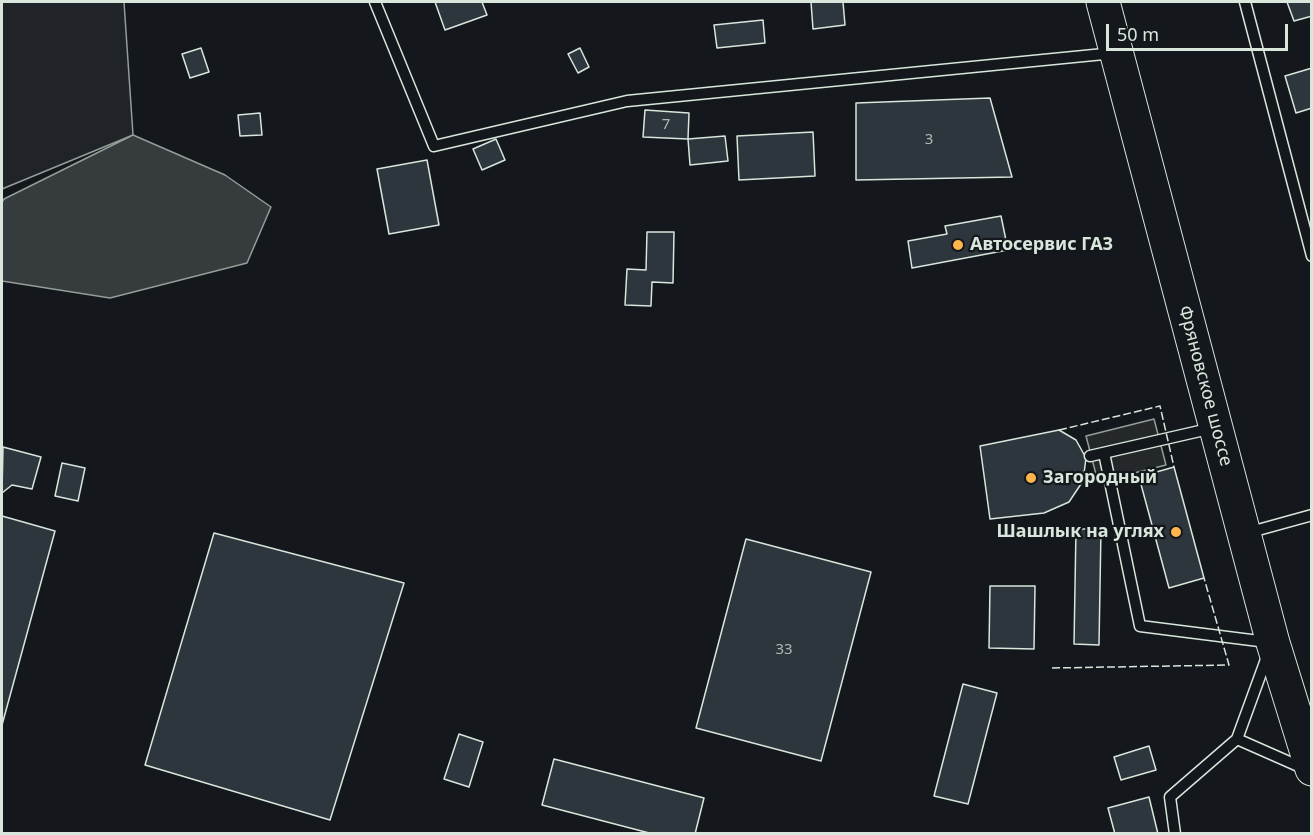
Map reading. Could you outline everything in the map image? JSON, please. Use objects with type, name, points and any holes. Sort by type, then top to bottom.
[{"type":"main road","name":"Фряновское шоссе","points":[[1103,2],[1273,643],[1311,771]]},
{"type":"lane","points":[[375,2],[434,146],[627,101],[1117,53]]},
{"type":"lane","points":[[1245,2],[1311,256]]},
{"type":"lane","points":[[1090,456],[1216,427]]},
{"type":"lane","points":[[1104,453],[1140,626],[1273,643],[1237,739],[1170,797],[1175,834]]},
{"type":"lane","points":[[1244,534],[1311,515]]},
{"type":"lane","points":[[1237,739],[1311,771]]},
{"type":"shaded area","points":[[2,2],[124,2],[133,135],[2,189]]},
{"type":"shaded area","points":[[133,135],[225,175],[271,207],[247,263],[110,298],[2,281],[2,202],[4,199]]},
{"type":"shaded area","points":[[1154,419],[1166,465],[1098,482],[1086,436]]},
{"type":"building","points":[[435,2],[482,2],[487,15],[445,30]]},
{"type":"building","points":[[811,2],[843,2],[845,25],[813,29]]},
{"type":"building","points":[[1287,2],[1312,2],[1312,16],[1294,21]]},
{"type":"building","points":[[763,20],[765,43],[717,48],[714,25]]},
{"type":"building","points":[[201,48],[209,72],[190,78],[182,54]]},
{"type":"building","points":[[580,48],[589,67],[578,73],[568,54]]},
{"type":"building","points":[[1312,68],[1312,108],[1296,113],[1285,76]]},
{"type":"building","points":[[990,98],[1012,177],[856,180],[856,103]]},
{"type":"building","points":[[645,110],[689,113],[688,139],[643,137]]},
{"type":"building","points":[[260,113],[262,135],[240,136],[238,115]]},
{"type":"building","points":[[813,132],[815,176],[739,180],[737,136]]},
{"type":"building","points":[[725,136],[728,161],[690,165],[688,139]]},
{"type":"building","points":[[496,139],[505,160],[482,170],[473,149]]},
{"type":"building","points":[[427,160],[439,225],[389,234],[377,169]]},
{"type":"building","name":"Автосервис ГАЗ","points":[[1001,216],[1008,250],[912,268],[908,241],[947,234],[945,226]]},
{"type":"building","points":[[647,232],[674,232],[673,283],[652,282],[651,306],[625,305],[627,269],[646,270]]},
{"type":"building","points":[[1059,430],[1076,440],[1086,458],[1083,481],[1069,502],[1044,513],[990,519],[980,446]]},
{"type":"building","points":[[3,447],[41,457],[32,489],[12,485],[2,493]]},
{"type":"building","points":[[62,463],[85,468],[78,501],[55,496]]},
{"type":"building","points":[[1174,467],[1204,578],[1169,588],[1139,477]]},
{"type":"building","points":[[2,516],[55,531],[2,725]]},
{"type":"building","points":[[1076,529],[1101,529],[1099,645],[1074,644]]},
{"type":"building","points":[[214,533],[404,583],[330,820],[145,765]]},
{"type":"building","points":[[746,539],[871,572],[821,761],[696,728]]},
{"type":"building","points":[[990,586],[1035,586],[1034,649],[989,648]]},
{"type":"building","points":[[963,684],[997,693],[968,804],[934,796]]},
{"type":"building","points":[[459,734],[483,742],[469,787],[444,779]]},
{"type":"building","points":[[1149,746],[1156,770],[1121,780],[1114,757]]},
{"type":"building","points":[[554,759],[704,798],[695,834],[653,834],[542,805]]},
{"type":"building","points":[[1149,797],[1158,834],[1115,834],[1108,808]]},
{"type":"fence","points":[[1059,430],[1160,406],[1174,467]]},
{"type":"fence","points":[[1052,668],[1229,665],[1204,578]]},
{"type":"place","name":"Автосервис ГАЗ","points":[[958,245]]},
{"type":"place","name":"Загородный","points":[[1031,478]]},
{"type":"place","name":"Шашлык на углях","points":[[1176,532]]}]
